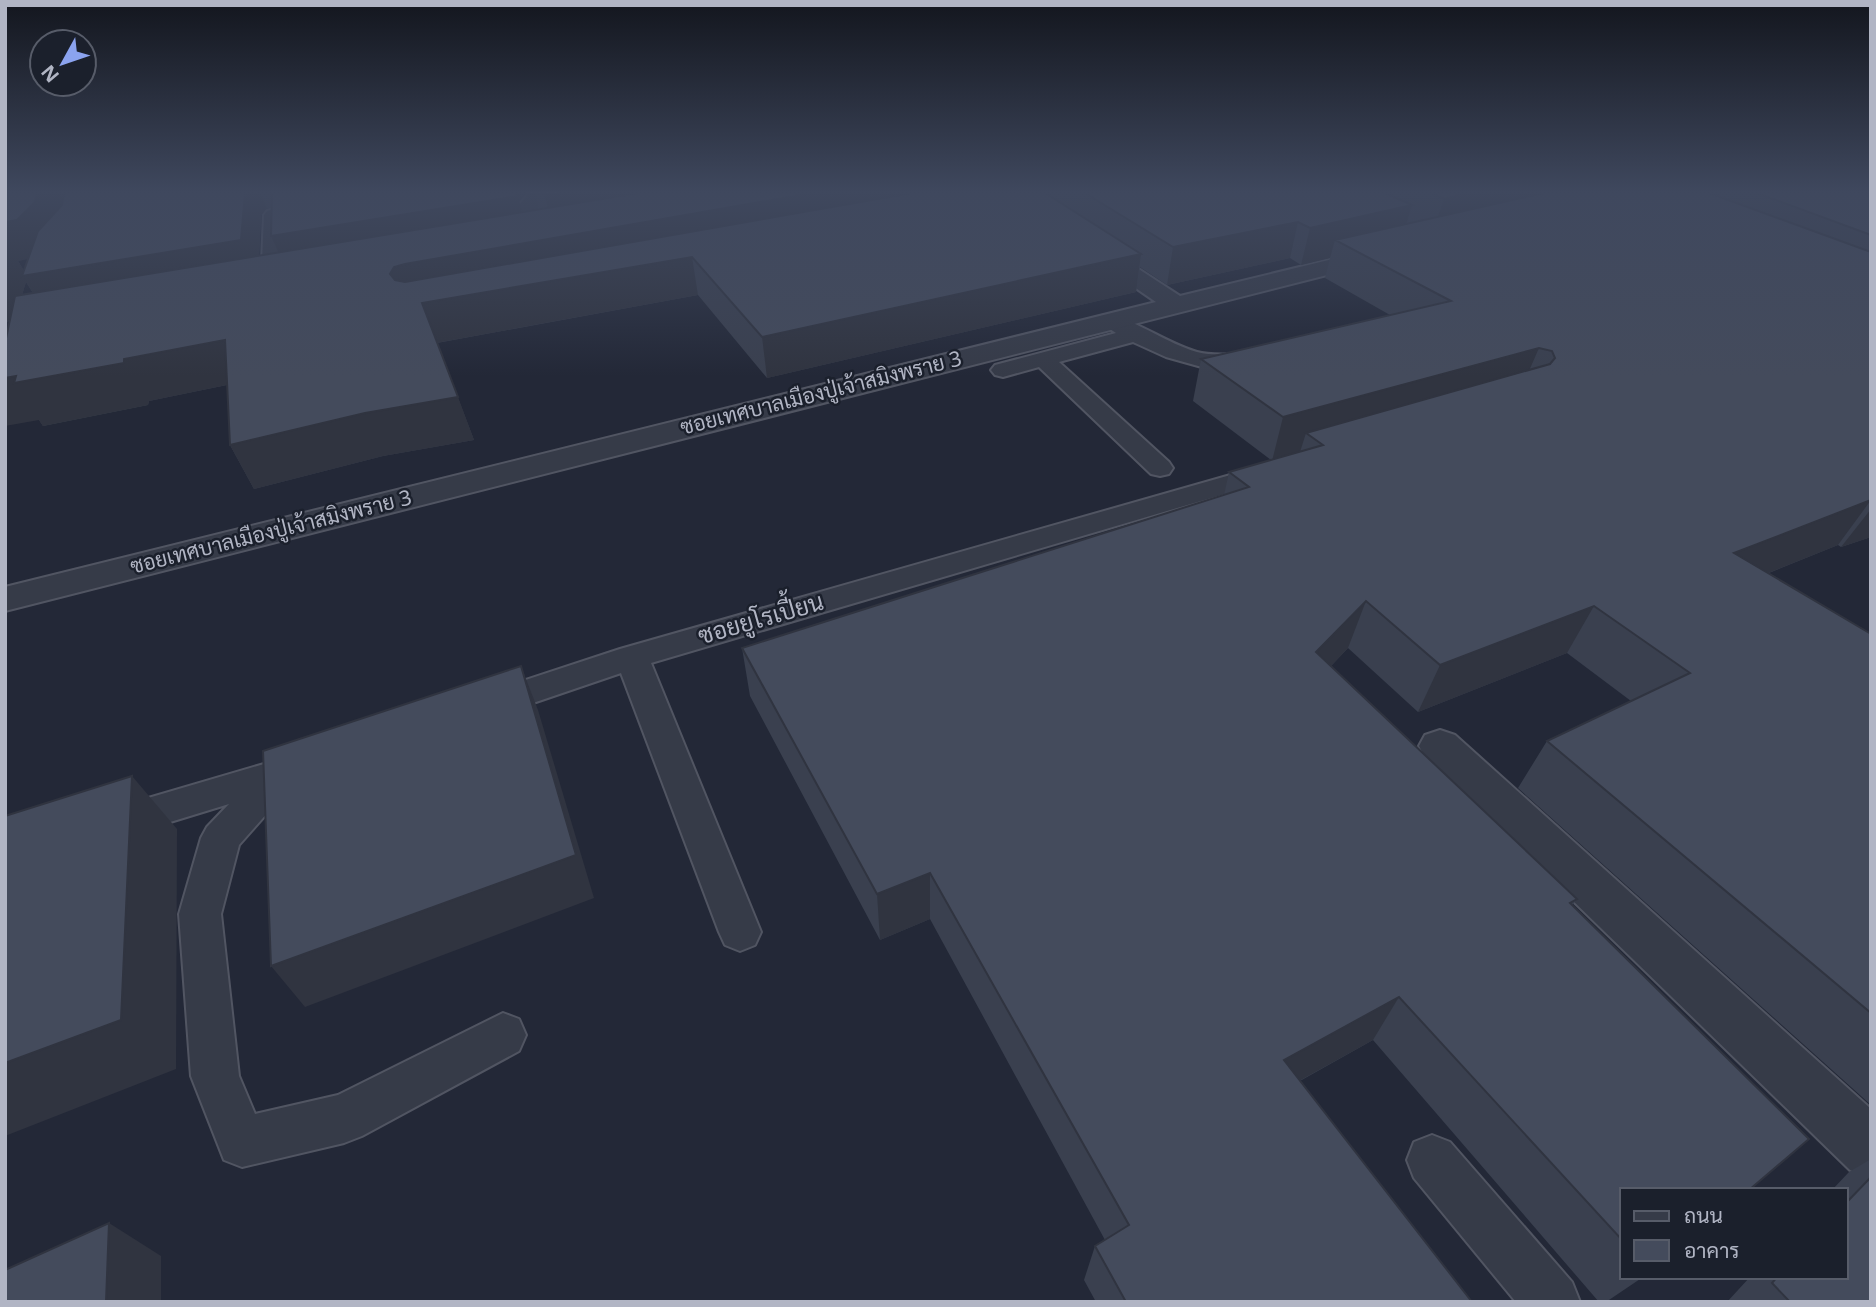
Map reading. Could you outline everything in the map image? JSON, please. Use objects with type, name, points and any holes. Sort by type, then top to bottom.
[{"type":"street","points":[[273,254],[273,285]]},
{"type":"street","points":[[1094,254],[1176,304]]},
{"type":"street","name":"ซอยเทศบาลเมืองปู่เจ้าสมิงพราย 3","points":[[5,599],[1109,320],[1385,254]]},
{"type":"street","points":[[246,290],[301,281]]},
{"type":"street","points":[[1440,746],[1871,1149]]},
{"type":"lane","points":[[1109,320],[1166,349],[1207,362],[1239,362],[1265,356]]},
{"type":"lane","points":[[1003,370],[1136,334]]},
{"type":"lane","points":[[1043,359],[1160,468]]},
{"type":"lane","name":"ซอยยูโรเปี้ยน","points":[[462,714],[632,657],[1296,464]]},
{"type":"lane","points":[[632,657],[740,932]]},
{"type":"lane","points":[[83,832],[331,758]]},
{"type":"lane","points":[[279,775],[221,838],[200,914],[215,1076],[242,1142],[344,1118],[503,1035]]},
{"type":"lane","points":[[1432,1160],[1552,1302]]},
{"type":"building","points":[[30,254],[156,254],[22,276]]},
{"type":"building","points":[[269,254],[462,254],[394,267],[390,274],[395,280],[405,282],[565,254],[1141,254],[762,337],[692,257],[422,303],[458,397],[365,413],[230,445],[225,340],[124,359],[124,363],[14,383],[16,376],[5,378],[5,343],[15,296]]},
{"type":"building","points":[[1362,254],[1871,254],[1871,500],[1734,553],[1871,634],[1871,1013],[1547,741],[1690,673],[1594,606],[1440,665],[1366,601],[1316,652],[1577,899],[1570,903],[1809,1139],[1751,1188],[1620,1188],[1620,1238],[1399,997],[1284,1060],[1472,1302],[1126,1302],[1095,1246],[1129,1225],[930,873],[877,894],[742,648],[1249,487],[1229,472],[1323,445],[1306,433],[1550,364],[1555,358],[1552,351],[1539,348],[1283,417],[1201,359],[1451,301]]},
{"type":"building","points":[[521,666],[576,855],[271,966],[263,751]]},
{"type":"building","points":[[132,776],[121,1020],[5,1063],[5,816]]},
{"type":"building","points":[[1871,1177],[1871,1302],[1790,1302],[1772,1283],[1775,1279],[1848,1279],[1848,1201]]},
{"type":"building","points":[[109,1223],[106,1302],[5,1302],[5,1270]]}]
